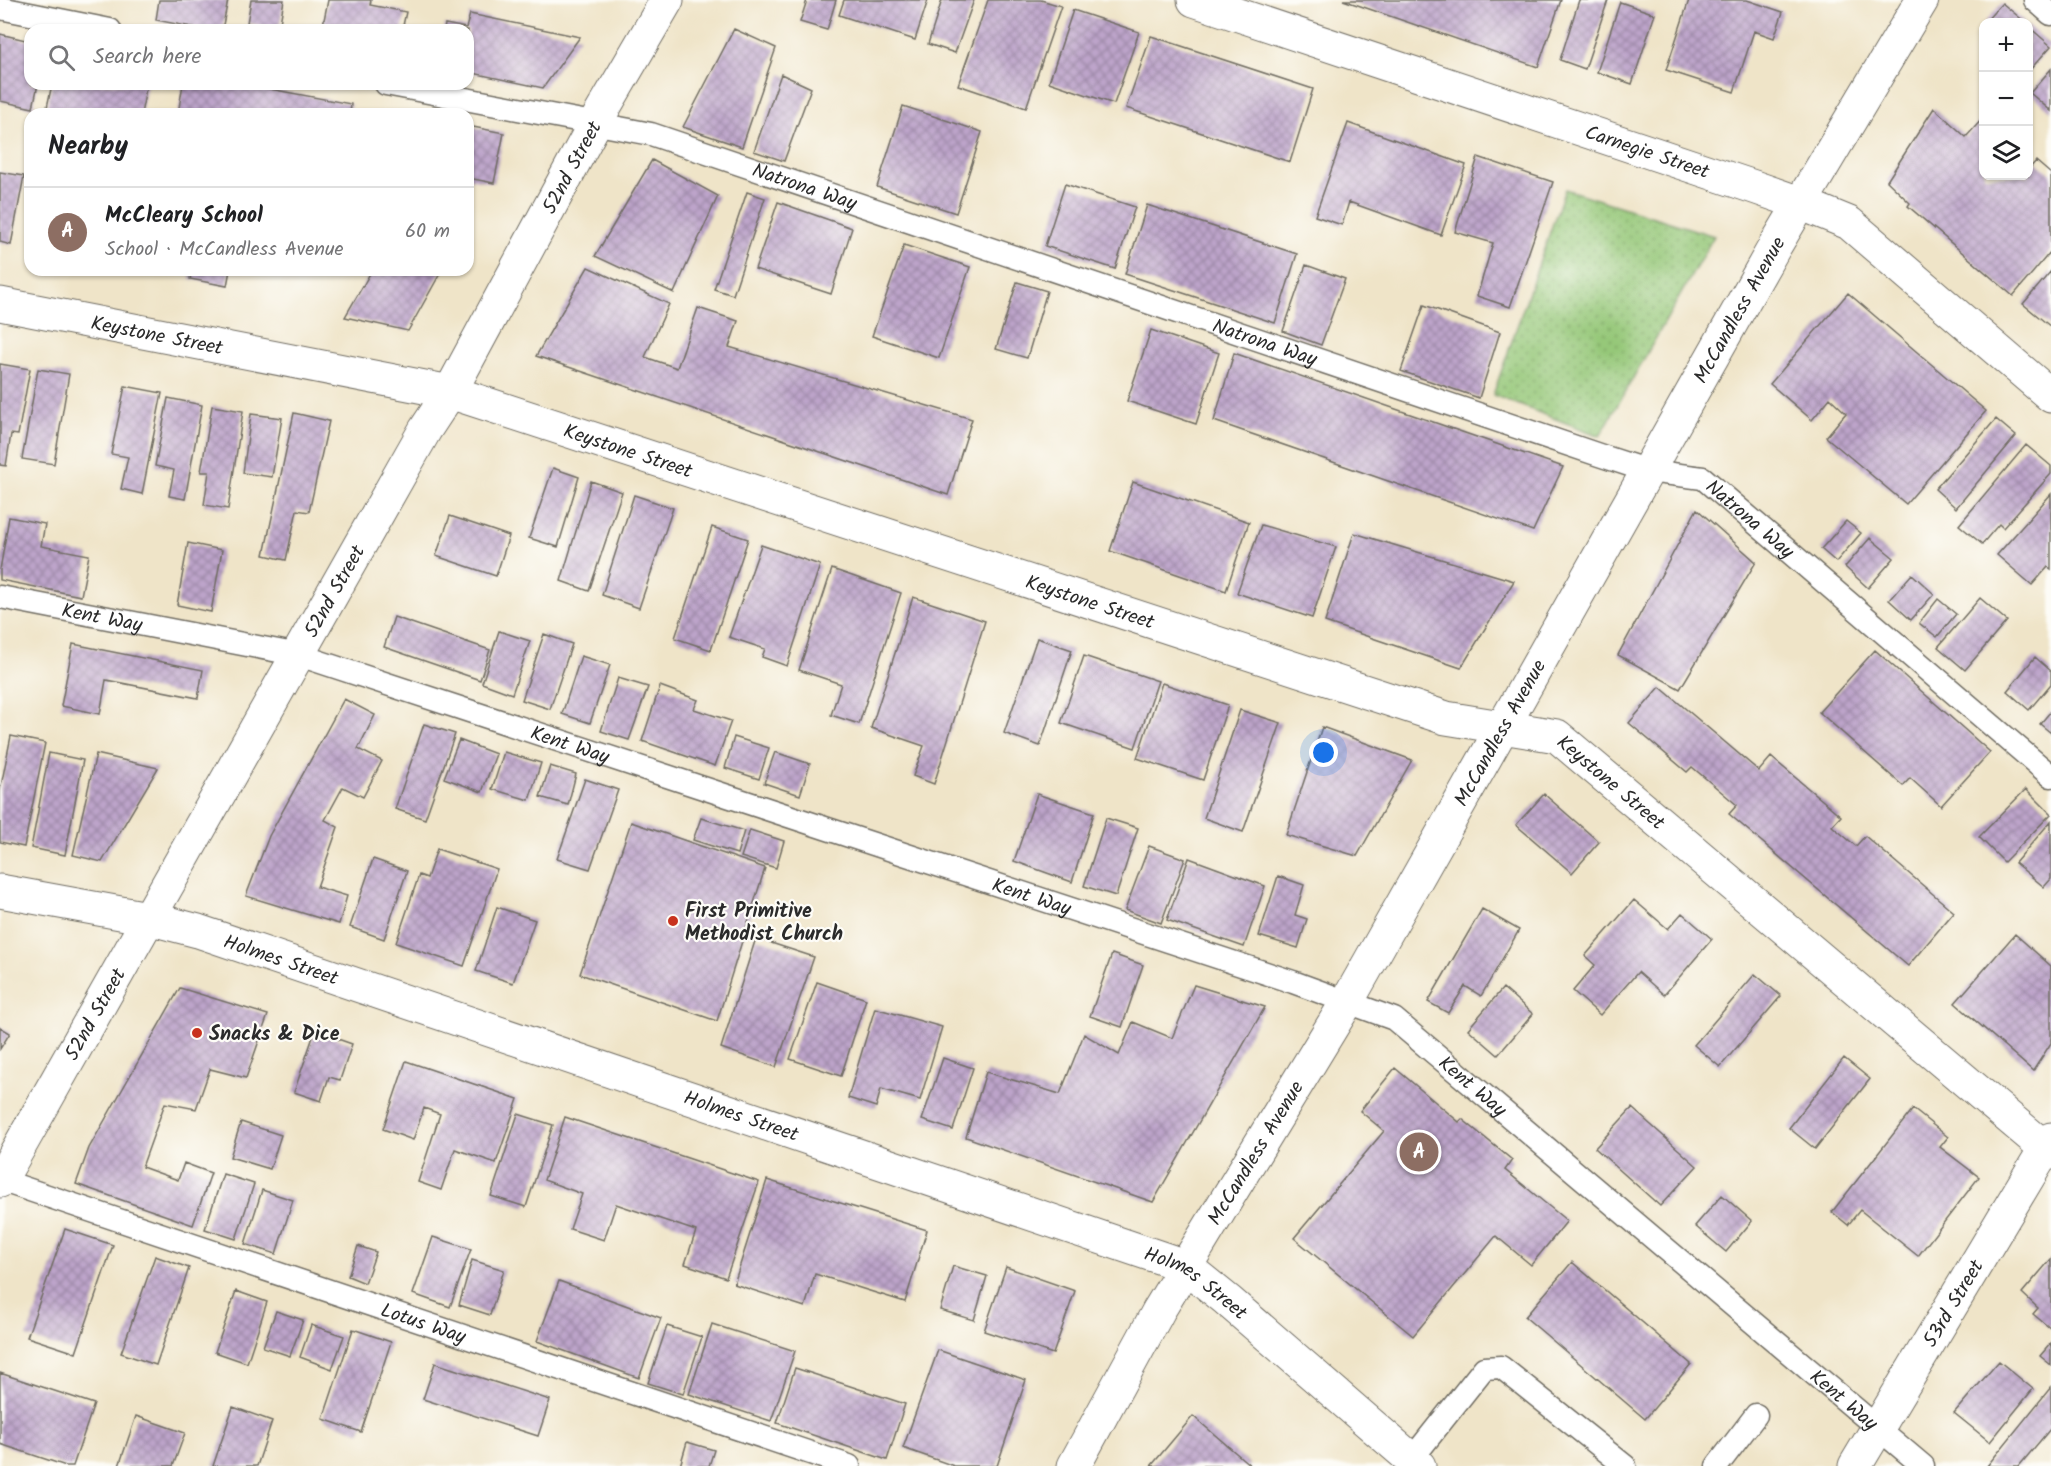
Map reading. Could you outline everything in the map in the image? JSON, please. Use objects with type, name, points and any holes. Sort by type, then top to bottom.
[{"type":"street","name":"52nd Street","points":[[0,1180],[425,430],[450,392],[594,125],[667,0]]},
{"type":"street","name":"Carnegie Street","points":[[1194,0],[1800,204],[1849,224],[2051,396]]},
{"type":"street","name":"McCandless Avenue","points":[[1074,1466],[1159,1310],[1347,1002],[1800,204],[1922,0]]},
{"type":"street","name":"Keystone Street","points":[[0,304],[450,392],[1446,718],[1557,736],[2049,1147]]},
{"type":"street","name":"Holmes Street","points":[[0,891],[148,918],[198,931],[1185,1266],[1415,1463]]},
{"type":"street","name":"53rd Street","points":[[1855,1466],[2049,1147]]},
{"type":"lane","points":[[2035,0],[2051,14]]},
{"type":"lane","points":[[0,8],[80,24]]},
{"type":"lane","name":"Natrona Way","points":[[416,90],[651,134],[1648,471],[1703,478],[2051,776]]},
{"type":"lane","name":"Kent Way","points":[[0,597],[299,655],[1293,982],[1394,1019],[1923,1466]]},
{"type":"lane","name":"Lotus Way","points":[[0,1180],[849,1466]]},
{"type":"lane","points":[[1415,1463],[1484,1368],[1501,1366],[1625,1466]]},
{"type":"lane","points":[[1717,1466],[1756,1415]]},
{"type":"green space","points":[[1565,189],[1714,236],[1600,436],[1493,395]]},
{"type":"building","points":[[159,0],[228,0],[223,24],[176,24],[156,20]]},
{"type":"building","points":[[251,0],[284,0],[280,24],[247,23]]},
{"type":"building","points":[[328,0],[371,0],[370,5],[406,12],[403,24],[323,24]]},
{"type":"building","points":[[807,0],[836,0],[827,30],[800,22]]},
{"type":"building","points":[[844,0],[928,0],[915,40],[839,15]]},
{"type":"building","points":[[942,0],[974,0],[955,53],[928,44]]},
{"type":"building","points":[[988,0],[1041,0],[1061,6],[1026,108],[958,85]]},
{"type":"building","points":[[1343,0],[1561,0],[1538,67]]},
{"type":"building","points":[[1579,0],[1608,0],[1585,69],[1560,60]]},
{"type":"building","points":[[1689,0],[1747,0],[1783,12],[1774,38],[1754,31],[1734,92],[1666,70]]},
{"type":"building","points":[[1620,2],[1655,14],[1632,84],[1597,72]]},
{"type":"building","points":[[2002,3],[2020,18],[1989,18]]},
{"type":"building","points":[[1073,10],[1139,32],[1114,104],[1049,82]]},
{"type":"building","points":[[470,14],[580,37],[543,88],[474,73],[474,24],[467,24]]},
{"type":"building","points":[[734,29],[776,48],[742,147],[683,127]]},
{"type":"building","points":[[2033,30],[2051,46],[2033,66]]},
{"type":"building","points":[[0,34],[24,40],[24,90],[37,90],[33,108],[0,101]]},
{"type":"building","points":[[1151,36],[1313,89],[1290,162],[1126,108]]},
{"type":"building","points":[[2051,69],[2051,111],[2033,96],[2033,90]]},
{"type":"building","points":[[781,74],[811,88],[784,161],[754,151]]},
{"type":"building","points":[[51,90],[146,90],[142,108],[47,108]]},
{"type":"building","points":[[182,90],[275,90],[351,104],[351,108],[179,108]]},
{"type":"building","points":[[903,106],[982,132],[956,213],[877,187]]},
{"type":"building","points":[[1934,108],[1966,137],[1979,123],[1979,180],[2033,180],[2033,164],[2036,161],[2051,174],[2051,251],[2013,296],[1908,206],[1910,203],[1887,181]]},
{"type":"building","points":[[1348,123],[1466,165],[1441,235],[1349,202],[1342,225],[1315,216]]},
{"type":"building","points":[[474,127],[504,133],[494,183],[474,179]]},
{"type":"building","points":[[1478,157],[1553,182],[1510,307],[1477,296],[1493,243],[1455,232]]},
{"type":"building","points":[[652,160],[718,196],[674,293],[595,256]]},
{"type":"building","points":[[0,172],[24,176],[11,245],[0,242]]},
{"type":"building","points":[[1065,184],[1135,207],[1115,269],[1045,246]]},
{"type":"building","points":[[747,192],[765,198],[733,295],[714,289]]},
{"type":"building","points":[[778,202],[852,228],[831,294],[755,269]]},
{"type":"building","points":[[1147,205],[1297,254],[1275,323],[1125,274]]},
{"type":"building","points":[[904,245],[970,267],[939,358],[872,336]]},
{"type":"building","points":[[1306,265],[1345,279],[1321,345],[1283,331]]},
{"type":"building","points":[[588,267],[669,304],[645,357],[677,368],[698,308],[738,321],[729,347],[972,419],[948,495],[536,356]]},
{"type":"building","points":[[2051,271],[2051,327],[2023,304]]},
{"type":"building","points":[[191,276],[229,276],[227,286],[190,279]]},
{"type":"building","points":[[369,276],[439,276],[408,331],[345,317]]},
{"type":"building","points":[[1017,282],[1047,291],[1027,358],[996,349]]},
{"type":"building","points":[[1848,293],[1986,411],[1906,504],[1826,437],[1846,413],[1830,398],[1812,420],[1770,384]]},
{"type":"building","points":[[1424,305],[1500,332],[1479,398],[1401,371]]},
{"type":"building","points":[[1151,330],[1219,353],[1196,424],[1127,401]]},
{"type":"building","points":[[1234,353],[1563,467],[1533,531],[1214,421]]},
{"type":"building","points":[[0,364],[30,369],[18,435],[11,434],[6,466],[0,465]]},
{"type":"building","points":[[38,369],[69,374],[54,464],[22,459]]},
{"type":"building","points":[[125,386],[162,393],[142,494],[121,489],[128,457],[111,454]]},
{"type":"building","points":[[168,398],[202,405],[185,499],[169,496],[174,470],[155,466]]},
{"type":"building","points":[[212,406],[243,411],[228,509],[204,505],[209,472],[201,472]]},
{"type":"building","points":[[294,413],[329,421],[309,512],[297,510],[286,560],[264,555]]},
{"type":"building","points":[[251,414],[282,418],[272,477],[243,473]]},
{"type":"building","points":[[1996,419],[2016,436],[1956,508],[1935,489]]},
{"type":"building","points":[[2026,445],[2051,466],[2051,474],[2003,528],[1999,524],[1982,544],[1959,525]]},
{"type":"building","points":[[553,468],[579,477],[558,547],[529,538]]},
{"type":"building","points":[[591,481],[622,492],[589,591],[561,581]]},
{"type":"building","points":[[1133,482],[1249,522],[1226,591],[1110,551]]},
{"type":"building","points":[[2051,494],[2051,569],[2048,567],[2032,585],[1997,555]]},
{"type":"building","points":[[634,495],[673,508],[639,608],[602,595]]},
{"type":"building","points":[[1697,509],[1756,562],[1680,689],[1618,655]]},
{"type":"building","points":[[450,516],[509,536],[496,576],[436,556]]},
{"type":"building","points":[[9,517],[45,524],[41,546],[89,555],[81,596],[0,580]]},
{"type":"building","points":[[1846,521],[1861,533],[1836,562],[1821,549]]},
{"type":"building","points":[[1261,525],[1336,547],[1312,618],[1237,593]]},
{"type":"building","points":[[712,527],[748,539],[711,650],[675,638]]},
{"type":"building","points":[[1354,533],[1514,581],[1461,668],[1325,622]]},
{"type":"building","points":[[1870,538],[1894,558],[1868,588],[1845,567]]},
{"type":"building","points":[[188,543],[222,550],[211,612],[177,605]]},
{"type":"building","points":[[761,545],[820,565],[787,666],[762,657],[765,649],[729,637]]},
{"type":"building","points":[[832,569],[901,593],[859,724],[831,715],[841,684],[799,670]]},
{"type":"building","points":[[1912,574],[1934,594],[1911,620],[1889,600]]},
{"type":"building","points":[[913,597],[985,621],[934,784],[913,776],[924,746],[871,728]]},
{"type":"building","points":[[1980,598],[2007,621],[1965,670],[1938,647]]},
{"type":"building","points":[[1938,599],[1956,614],[1937,637],[1919,623]]},
{"type":"building","points":[[394,617],[490,650],[480,680],[384,647]]},
{"type":"building","points":[[499,631],[530,641],[512,694],[482,683]]},
{"type":"building","points":[[544,634],[572,644],[550,709],[522,700]]},
{"type":"building","points":[[1037,638],[1072,650],[1040,746],[1004,733]]},
{"type":"building","points":[[73,644],[203,670],[198,698],[106,680],[100,714],[61,706]]},
{"type":"building","points":[[1875,650],[1990,752],[1941,806],[1910,778],[1903,786],[1819,712]]},
{"type":"building","points":[[581,656],[610,665],[590,723],[562,714]]},
{"type":"building","points":[[1084,656],[1158,681],[1135,748],[1061,723]]},
{"type":"building","points":[[2035,657],[2051,671],[2051,684],[2029,710],[2007,691]]},
{"type":"building","points":[[618,678],[648,687],[629,740],[601,731]]},
{"type":"building","points":[[1162,683],[1228,705],[1203,780],[1137,758]]},
{"type":"building","points":[[660,686],[698,700],[694,709],[731,721],[715,766],[642,741]]},
{"type":"building","points":[[1660,687],[1759,771],[1771,757],[1841,816],[1832,826],[1856,846],[1865,836],[1954,912],[1908,966],[1729,814],[1737,805],[1692,767],[1687,772],[1629,723]]},
{"type":"building","points":[[344,699],[375,715],[358,749],[382,761],[363,797],[343,787],[325,820],[338,827],[317,887],[347,896],[339,924],[246,896],[269,836]]},
{"type":"building","points":[[1240,710],[1281,723],[1243,832],[1204,818]]},
{"type":"building","points":[[2051,711],[2051,733],[2040,724]]},
{"type":"building","points":[[424,724],[455,734],[425,819],[395,809]]},
{"type":"building","points":[[1322,727],[1412,760],[1357,856],[1286,835]]},
{"type":"building","points":[[11,736],[45,743],[24,847],[0,842],[0,791]]},
{"type":"building","points":[[734,737],[769,748],[759,779],[725,768]]},
{"type":"building","points":[[459,740],[496,754],[482,792],[444,778]]},
{"type":"building","points":[[504,752],[541,763],[529,800],[492,789]]},
{"type":"building","points":[[775,752],[810,764],[800,795],[764,783]]},
{"type":"building","points":[[49,753],[83,760],[65,855],[31,848]]},
{"type":"building","points":[[96,754],[158,768],[102,862],[73,855]]},
{"type":"building","points":[[550,766],[576,774],[568,805],[540,797]]},
{"type":"building","points":[[585,779],[618,790],[590,869],[557,859]]},
{"type":"building","points":[[2026,789],[2051,814],[2004,862],[1979,837]]},
{"type":"building","points":[[1037,794],[1094,813],[1072,882],[1014,861]]},
{"type":"building","points":[[1544,794],[1599,842],[1572,873],[1516,825]]},
{"type":"building","points":[[701,818],[744,831],[737,854],[693,840]]},
{"type":"building","points":[[1106,818],[1138,828],[1116,896],[1084,886]]},
{"type":"building","points":[[2051,821],[2051,879],[2044,887],[2015,863]]},
{"type":"building","name":"First Primitive Methodist Church","points":[[631,822],[765,868],[717,1021],[580,974]]},
{"type":"building","points":[[750,830],[784,841],[776,868],[741,857]]},
{"type":"building","points":[[1149,846],[1185,859],[1161,923],[1125,910]]},
{"type":"building","points":[[437,849],[497,869],[464,966],[396,943],[419,875],[427,878]]},
{"type":"building","points":[[1189,858],[1265,886],[1244,947],[1167,920]]},
{"type":"building","points":[[373,859],[407,871],[384,939],[350,927]]},
{"type":"building","points":[[1278,876],[1304,885],[1295,915],[1307,919],[1298,948],[1259,936]]},
{"type":"building","points":[[1634,900],[1668,929],[1682,913],[1712,939],[1664,995],[1638,972],[1600,1015],[1573,991],[1595,965],[1585,956]]},
{"type":"building","points":[[497,907],[535,920],[513,983],[476,971]]},
{"type":"building","points":[[1482,909],[1519,930],[1481,996],[1465,986],[1448,1013],[1428,1002]]},
{"type":"building","points":[[2015,934],[2051,966],[2051,1043],[2033,1071],[1955,1003]]},
{"type":"building","points":[[756,938],[814,957],[776,1067],[721,1048]]},
{"type":"building","points":[[1112,954],[1143,965],[1122,1027],[1090,1016]]},
{"type":"building","points":[[1755,974],[1781,996],[1720,1067],[1694,1045]]},
{"type":"building","points":[[817,982],[866,999],[841,1076],[790,1059]]},
{"type":"building","points":[[1194,985],[1265,1007],[1153,1202],[966,1137],[986,1072],[1060,1094],[1084,1034],[1119,1055],[1133,1022],[1172,1038]]},
{"type":"building","points":[[180,988],[268,1015],[246,1078],[210,1069],[196,1109],[165,1103],[142,1167],[178,1180],[184,1163],[211,1173],[193,1225],[76,1184],[89,1148]]},
{"type":"building","points":[[1503,988],[1533,1014],[1498,1055],[1468,1029]]},
{"type":"building","points":[[875,1008],[942,1027],[920,1100],[881,1089],[876,1107],[848,1098]]},
{"type":"building","points":[[0,1027],[10,1033],[0,1049]]},
{"type":"building","points":[[315,1031],[352,1044],[340,1080],[329,1077],[321,1101],[294,1092]]},
{"type":"building","points":[[943,1058],[973,1068],[953,1130],[922,1120]]},
{"type":"building","points":[[1844,1058],[1870,1079],[1815,1149],[1789,1128]]},
{"type":"building","points":[[406,1061],[518,1099],[496,1163],[455,1149],[441,1190],[418,1182],[440,1114],[424,1108],[413,1140],[383,1129]]},
{"type":"building","points":[[1395,1068],[1459,1122],[1462,1119],[1512,1160],[1505,1170],[1567,1221],[1531,1265],[1496,1236],[1413,1336],[1294,1238],[1384,1131],[1360,1111]]},
{"type":"building","points":[[1632,1108],[1697,1166],[1660,1206],[1595,1148]]},
{"type":"building","points":[[1913,1109],[1948,1137],[1940,1147],[1979,1177],[1918,1256],[1860,1210],[1848,1225],[1832,1212]]},
{"type":"building","points":[[518,1114],[553,1125],[526,1207],[491,1196]]},
{"type":"building","points":[[565,1117],[759,1182],[726,1278],[685,1264],[696,1231],[616,1204],[604,1240],[570,1229],[582,1194],[544,1180]]},
{"type":"building","points":[[241,1122],[281,1135],[270,1169],[230,1157]]},
{"type":"building","points":[[223,1174],[254,1184],[236,1239],[205,1229]]},
{"type":"building","points":[[767,1180],[927,1230],[905,1302],[815,1274],[805,1307],[734,1284]]},
{"type":"building","points":[[262,1190],[293,1200],[276,1254],[245,1244]]},
{"type":"building","points":[[1722,1195],[1752,1221],[1726,1252],[1695,1226]]},
{"type":"building","points":[[65,1229],[113,1245],[76,1353],[27,1337]]},
{"type":"building","points":[[433,1237],[471,1249],[450,1307],[413,1294]]},
{"type":"building","points":[[358,1246],[376,1252],[365,1283],[348,1276]]},
{"type":"building","points":[[155,1256],[189,1268],[156,1365],[121,1353]]},
{"type":"building","points":[[2051,1259],[2051,1329],[2033,1314],[2038,1308],[2022,1293]]},
{"type":"building","points":[[472,1260],[504,1270],[490,1315],[459,1305]]},
{"type":"building","points":[[1572,1262],[1691,1364],[1645,1419],[1525,1317]]},
{"type":"building","points":[[953,1266],[987,1276],[974,1320],[940,1310]]},
{"type":"building","points":[[1006,1267],[1075,1291],[1053,1354],[984,1331]]},
{"type":"building","points":[[559,1281],[661,1318],[639,1378],[537,1341]]},
{"type":"building","points":[[236,1291],[267,1302],[247,1363],[215,1352]]},
{"type":"building","points":[[276,1311],[303,1320],[290,1356],[263,1347]]},
{"type":"building","points":[[712,1324],[795,1351],[771,1421],[689,1394]]},
{"type":"building","points":[[311,1325],[344,1336],[332,1369],[300,1357]]},
{"type":"building","points":[[667,1326],[702,1337],[683,1394],[648,1383]]},
{"type":"building","points":[[353,1329],[391,1342],[361,1432],[323,1419]]},
{"type":"building","points":[[2051,1343],[2051,1365],[2040,1356]]},
{"type":"building","points":[[938,1350],[1026,1380],[997,1466],[954,1466],[903,1448]]},
{"type":"building","points":[[1999,1361],[2033,1389],[1990,1442],[1954,1413]]},
{"type":"building","points":[[435,1363],[550,1400],[538,1436],[423,1399]]},
{"type":"building","points":[[795,1368],[905,1404],[887,1460],[777,1423]]},
{"type":"building","points":[[0,1373],[94,1404],[73,1466],[66,1466],[0,1444]]},
{"type":"building","points":[[2051,1387],[2051,1428],[2019,1466],[1987,1466]]},
{"type":"building","points":[[233,1407],[272,1421],[257,1466],[213,1466]]},
{"type":"building","points":[[136,1416],[185,1433],[173,1466],[119,1466]]},
{"type":"building","points":[[1193,1416],[1251,1466],[1151,1466]]},
{"type":"building","points":[[687,1442],[714,1450],[709,1466],[680,1466]]},
{"type":"place","name":"First Primitive Methodist Church","points":[[673,921]]},
{"type":"place","name":"Snacks & Dice","points":[[197,1033]]},
{"type":"place","name":"McCleary School","points":[[1419,1152]]}]
